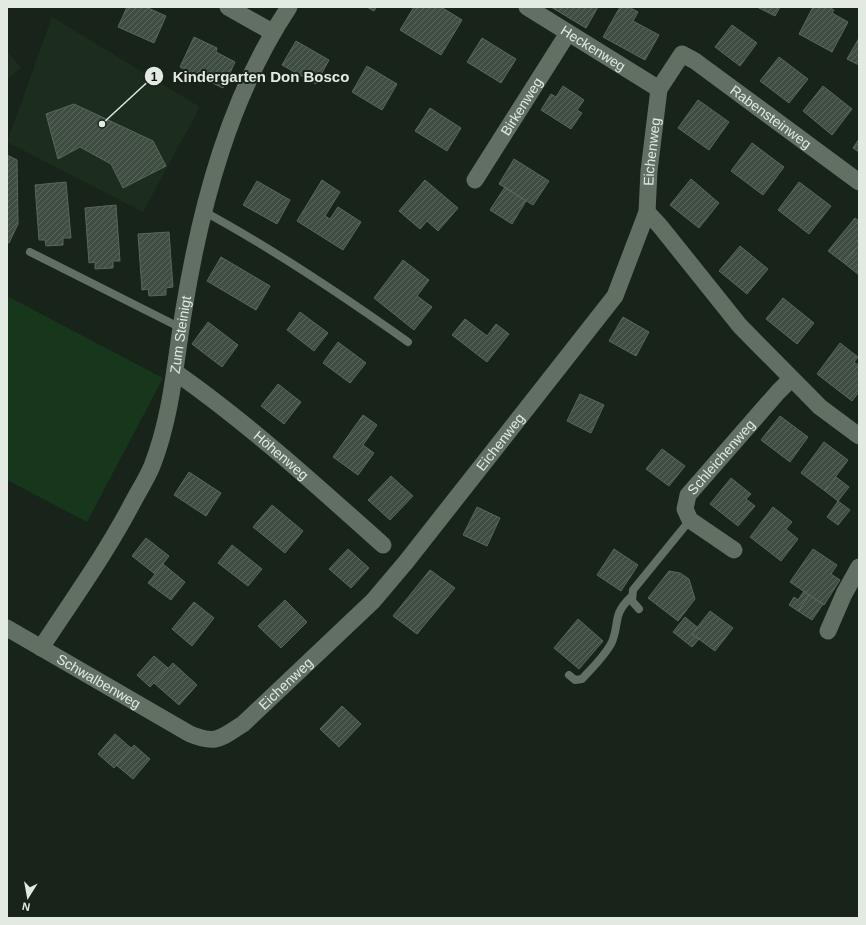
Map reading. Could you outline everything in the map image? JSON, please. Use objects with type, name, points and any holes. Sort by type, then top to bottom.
[{"type":"street","points":[[228,7],[272,32]]},
{"type":"street","name":"Zum Steinigt","points":[[41,648],[119,528],[152,466],[169,412],[181,328],[203,211],[232,121],[272,32],[289,7]]},
{"type":"street","name":"Heckenweg","points":[[527,7],[659,89]]},
{"type":"street","name":"Birkenweg","points":[[475,180],[568,33]]},
{"type":"street","name":"Eichenweg","points":[[190,734],[206,740],[218,738],[243,724],[373,601],[406,562],[615,296],[647,212],[649,171],[659,89],[682,54]]},
{"type":"street","name":"Rabensteinweg","points":[[682,54],[695,61],[859,182]]},
{"type":"street","points":[[647,212],[740,326],[820,407],[859,436]]},
{"type":"street","name":"Höhenweg","points":[[175,372],[204,392],[266,441],[383,545]]},
{"type":"street","name":"Schleichenweg","points":[[690,520],[685,509],[688,495],[791,379]]},
{"type":"street","points":[[690,520],[734,550]]},
{"type":"street","points":[[828,631],[844,594],[859,567]]},
{"type":"street","name":"Schwalbenweg","points":[[7,628],[190,734]]},
{"type":"lane","points":[[203,211],[246,235],[338,293],[408,342]]},
{"type":"lane","points":[[30,252],[181,328]]},
{"type":"lane","points":[[569,675],[575,680],[582,679],[602,656],[612,640],[619,610],[631,597],[635,586],[690,520]]},
{"type":"lane","points":[[631,597],[639,609]]},
{"type":"shaded area","points":[[52,17],[200,107],[143,212],[7,142]]},
{"type":"shaded area","points":[[7,51],[21,68],[7,79]]},
{"type":"green space","points":[[7,296],[163,378],[87,522],[7,480]]},
{"type":"building","points":[[127,7],[146,7],[166,16],[154,43],[118,27]]},
{"type":"building","points":[[367,7],[376,7],[374,11]]},
{"type":"building","points":[[414,7],[441,7],[462,20],[441,55],[400,30]]},
{"type":"building","points":[[551,7],[598,7],[586,28]]},
{"type":"building","points":[[620,7],[629,7],[638,12],[633,21],[659,35],[645,60],[603,37]]},
{"type":"building","points":[[757,7],[780,7],[775,16]]},
{"type":"building","points":[[813,7],[829,7],[834,10],[832,13],[848,22],[832,52],[799,34]]},
{"type":"building","points":[[732,25],[757,43],[740,66],[715,47]]},
{"type":"building","points":[[194,37],[217,48],[216,52],[235,62],[223,88],[180,67]]},
{"type":"building","points":[[482,38],[516,59],[501,83],[467,62]]},
{"type":"building","points":[[859,38],[859,65],[847,59]]},
{"type":"building","points":[[296,41],[329,60],[316,84],[282,65]]},
{"type":"building","points":[[779,57],[808,79],[789,103],[760,81]]},
{"type":"building","points":[[367,66],[397,84],[382,110],[352,92]]},
{"type":"building","points":[[563,86],[584,100],[577,110],[582,113],[571,129],[541,110],[551,94],[556,97]]},
{"type":"building","points":[[823,86],[852,109],[832,135],[803,111]]},
{"type":"building","points":[[698,100],[729,122],[709,150],[678,128]]},
{"type":"building","points":[[74,104],[153,141],[166,166],[123,188],[111,164],[80,147],[58,159],[46,114]]},
{"type":"building","points":[[430,108],[461,128],[447,151],[415,131]]},
{"type":"building","points":[[859,139],[859,152],[853,148]]},
{"type":"building","points":[[752,143],[784,167],[763,195],[731,171]]},
{"type":"building","points":[[7,155],[17,160],[18,224],[9,243],[7,242]]},
{"type":"building","points":[[514,159],[549,181],[533,205],[499,184]]},
{"type":"building","points":[[691,179],[719,203],[699,228],[670,205]]},
{"type":"building","points":[[322,180],[340,192],[325,216],[330,219],[338,207],[361,222],[343,250],[297,221]]},
{"type":"building","points":[[425,180],[458,208],[438,231],[427,221],[420,229],[399,211]]},
{"type":"building","points":[[257,181],[290,200],[277,224],[243,205]]},
{"type":"building","points":[[66,182],[71,238],[63,238],[63,245],[46,246],[45,240],[39,240],[35,185]]},
{"type":"building","points":[[799,182],[831,206],[809,234],[778,210]]},
{"type":"building","points":[[505,187],[526,201],[512,224],[490,210]]},
{"type":"building","points":[[116,205],[120,261],[113,261],[113,268],[95,269],[95,262],[89,263],[85,208]]},
{"type":"building","points":[[855,218],[859,221],[859,245],[844,263],[828,251]]},
{"type":"building","points":[[169,232],[173,287],[166,288],[166,295],[149,296],[148,289],[142,290],[138,234]]},
{"type":"building","points":[[859,245],[859,275],[844,263]]},
{"type":"building","points":[[740,246],[768,269],[747,294],[719,271]]},
{"type":"building","points":[[221,257],[270,286],[256,310],[207,281]]},
{"type":"building","points":[[403,260],[429,280],[417,296],[432,307],[414,330],[374,298]]},
{"type":"building","points":[[783,298],[814,323],[797,344],[766,319]]},
{"type":"building","points":[[300,312],[328,333],[314,351],[287,330]]},
{"type":"building","points":[[623,317],[649,332],[636,356],[609,341]]},
{"type":"building","points":[[465,319],[487,336],[496,324],[509,334],[487,362],[452,335]]},
{"type":"building","points":[[208,322],[238,345],[222,367],[192,344]]},
{"type":"building","points":[[338,342],[366,363],[350,383],[323,363]]},
{"type":"building","points":[[840,343],[858,357],[854,362],[859,366],[859,392],[852,401],[817,374]]},
{"type":"building","points":[[278,384],[301,402],[284,424],[261,406]]},
{"type":"building","points":[[580,394],[604,405],[591,433],[567,421]]},
{"type":"building","points":[[363,415],[377,425],[363,445],[374,453],[358,475],[333,457]]},
{"type":"building","points":[[780,416],[808,437],[790,462],[761,440]]},
{"type":"building","points":[[824,442],[848,460],[825,491],[801,473]]},
{"type":"building","points":[[662,449],[685,466],[669,486],[646,469]]},
{"type":"building","points":[[189,472],[221,493],[206,516],[174,495]]},
{"type":"building","points":[[391,476],[413,496],[390,520],[368,500]]},
{"type":"building","points":[[836,477],[849,487],[838,501],[825,491]]},
{"type":"building","points":[[731,478],[751,494],[746,499],[755,506],[738,526],[710,504]]},
{"type":"building","points":[[838,501],[850,510],[838,525],[827,517]]},
{"type":"building","points":[[272,505],[303,531],[285,553],[253,527]]},
{"type":"building","points":[[477,507],[500,518],[487,546],[463,535]]},
{"type":"building","points":[[773,507],[792,522],[786,529],[798,539],[781,561],[750,537]]},
{"type":"building","points":[[146,538],[169,556],[155,574],[132,556]]},
{"type":"building","points":[[232,545],[262,569],[248,586],[218,563]]},
{"type":"building","points":[[348,549],[369,568],[351,588],[329,569]]},
{"type":"building","points":[[614,549],[638,565],[621,591],[597,575]]},
{"type":"building","points":[[813,549],[837,565],[831,574],[840,580],[824,605],[790,582]]},
{"type":"building","points":[[163,564],[185,582],[171,600],[148,583]]},
{"type":"building","points":[[430,570],[455,588],[417,634],[393,616]]},
{"type":"building","points":[[669,571],[680,573],[689,579],[695,599],[678,621],[648,598]]},
{"type":"building","points":[[804,591],[809,595],[798,611],[789,605],[794,597],[798,600]]},
{"type":"building","points":[[809,595],[823,604],[812,620],[798,611]]},
{"type":"building","points":[[285,600],[307,622],[281,648],[258,626]]},
{"type":"building","points":[[194,602],[214,618],[192,646],[172,629]]},
{"type":"building","points":[[710,611],[733,628],[715,651],[692,634]]},
{"type":"building","points":[[685,617],[697,627],[692,634],[699,639],[692,647],[673,632]]},
{"type":"building","points":[[578,619],[603,641],[579,669],[554,648]]},
{"type":"building","points":[[154,656],[168,668],[150,687],[137,675]]},
{"type":"building","points":[[173,663],[197,685],[179,705],[154,683]]},
{"type":"building","points":[[342,706],[361,724],[339,747],[320,729]]},
{"type":"building","points":[[115,734],[131,748],[114,768],[98,754]]},
{"type":"building","points":[[134,745],[150,759],[133,779],[116,765]]},
{"type":"place","name":"Kindergarten Don Bosco","points":[[102,124]]}]
